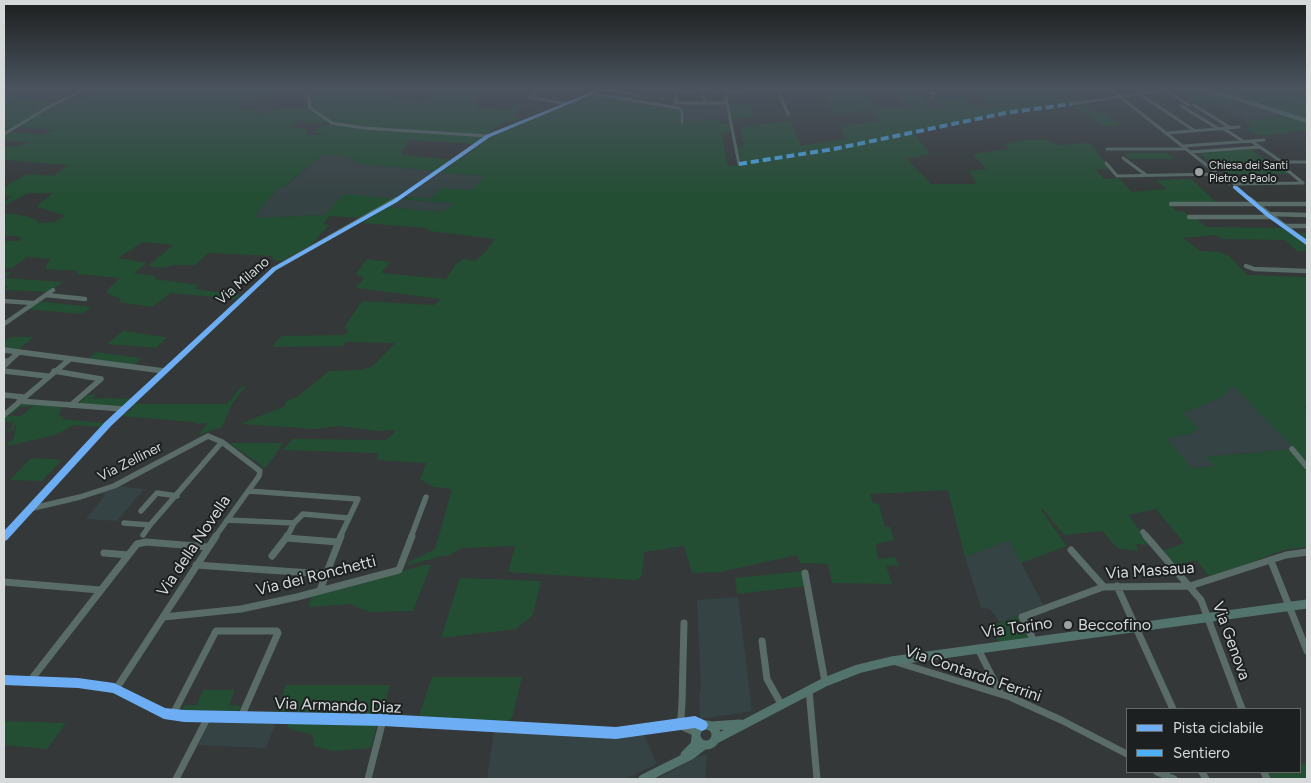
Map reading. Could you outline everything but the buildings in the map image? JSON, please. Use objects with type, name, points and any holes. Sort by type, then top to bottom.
[{"type":"main road","name":"Via Torino","points":[[702,733],[713,743],[716,739],[808,689],[858,669],[891,661],[1307,604]]},
{"type":"main road","name":"Via Torino","points":[[702,733],[744,724]]},
{"type":"main road","name":"Via Torino","points":[[643,779],[691,755],[702,733]]},
{"type":"main road","points":[[702,733],[716,734],[716,739]]},
{"type":"street","points":[[4,134],[20,125]]},
{"type":"street","points":[[342,125],[363,128],[488,136]]},
{"type":"street","name":"Via Milano","points":[[4,537],[123,409],[274,269],[389,205],[488,136],[517,125]]},
{"type":"street","points":[[731,125],[739,164]]},
{"type":"street","points":[[1157,125],[1269,216],[1307,243]]},
{"type":"street","points":[[1185,125],[1195,131]]},
{"type":"street","points":[[1211,125],[1218,129]]},
{"type":"street","points":[[1225,125],[1230,128]]},
{"type":"street","points":[[1168,133],[1239,128]]},
{"type":"street","points":[[1224,129],[1244,141]]},
{"type":"street","points":[[1107,149],[1185,147],[1264,140]]},
{"type":"street","points":[[1251,141],[1282,162],[1307,162]]},
{"type":"street","points":[[1191,152],[1260,147]]},
{"type":"street","points":[[1123,158],[1146,175]]},
{"type":"street","points":[[1232,185],[1303,183],[1281,165],[1284,164],[1282,162]]},
{"type":"street","points":[[1106,163],[1117,176],[1217,174]]},
{"type":"street","points":[[1171,204],[1307,204]]},
{"type":"street","points":[[1189,217],[1307,215]]},
{"type":"street","points":[[1285,226],[1307,226]]},
{"type":"street","points":[[1246,266],[1254,269],[1307,271]]},
{"type":"street","points":[[4,324],[53,290]]},
{"type":"street","points":[[46,294],[85,298]]},
{"type":"street","points":[[4,301],[33,303]]},
{"type":"street","points":[[4,350],[164,371]]},
{"type":"street","points":[[4,366],[6,361],[19,352]]},
{"type":"street","points":[[4,415],[47,376],[70,359]]},
{"type":"street","points":[[4,371],[47,376]]},
{"type":"street","points":[[54,371],[101,379],[71,405]]},
{"type":"street","points":[[4,395],[71,405],[123,409]]},
{"type":"street","name":"Via Zelliner","points":[[29,509],[80,497],[114,486],[198,440],[210,436]]},
{"type":"street","name":"Via della Novella","points":[[116,689],[208,547],[260,476],[260,471],[222,442],[210,436]]},
{"type":"street","points":[[143,535],[222,442]]},
{"type":"street","points":[[1292,449],[1307,467]]},
{"type":"street","points":[[248,491],[358,499],[348,518],[320,590]]},
{"type":"street","points":[[141,511],[157,493],[177,496]]},
{"type":"street","name":"Via dei Ronchetti","points":[[164,617],[242,609],[398,570],[426,497]]},
{"type":"street","points":[[272,556],[286,538],[294,523],[303,514],[348,518]]},
{"type":"street","points":[[227,520],[294,523]]},
{"type":"street","points":[[124,523],[150,525]]},
{"type":"street","name":"Via Genova","points":[[1143,532],[1201,600],[1242,708]]},
{"type":"street","points":[[286,538],[338,542]]},
{"type":"street","points":[[30,681],[137,544],[146,542],[208,547]]},
{"type":"street","points":[[1072,550],[1104,587]]},
{"type":"street","name":"Via Massaua","points":[[1034,641],[1022,617],[1104,587],[1190,586],[1286,555],[1307,552]]},
{"type":"street","points":[[104,553],[128,555]]},
{"type":"street","points":[[1271,561],[1307,650]]},
{"type":"street","points":[[196,565],[325,574]]},
{"type":"street","points":[[805,573],[825,682]]},
{"type":"street","points":[[4,582],[100,590]]},
{"type":"street","points":[[1117,586],[1173,708]]},
{"type":"street","points":[[678,726],[681,718],[682,703],[684,623]]},
{"type":"street","points":[[173,714],[216,631],[277,631],[278,633],[241,717]]},
{"type":"street","points":[[762,641],[767,679],[781,704]]},
{"type":"street","points":[[978,649],[1001,694]]},
{"type":"street","name":"Via Contardo Ferrini","points":[[891,661],[1001,694],[1061,720],[1126,753]]},
{"type":"street","name":"Via Armando Diaz","points":[[4,680],[78,683],[116,689],[159,711],[208,717],[383,720],[616,734],[678,726],[702,733]]},
{"type":"street","points":[[808,689],[817,779]]},
{"type":"street","points":[[176,779],[208,717]]},
{"type":"street","points":[[368,779],[383,720]]},
{"type":"street","points":[[1161,775],[1174,779]]},
{"type":"shaded area","points":[[323,154],[349,157],[359,164],[437,171],[396,199],[325,215],[253,218],[279,187],[285,187]]},
{"type":"shaded area","points":[[440,173],[483,176],[484,178],[471,190],[439,189],[432,199],[405,197]]},
{"type":"shaded area","points":[[402,199],[453,203],[451,207],[441,212],[387,207]]},
{"type":"shaded area","points":[[1233,386],[1296,449],[1207,457],[1215,467],[1190,468],[1166,437],[1190,434],[1198,429],[1183,413],[1222,397]]},
{"type":"shaded area","points":[[119,486],[144,489],[117,521],[86,519],[105,495],[100,494]]},
{"type":"shaded area","points":[[1009,540],[1044,606],[1000,622],[990,609],[981,608],[965,557]]},
{"type":"shaded area","points":[[738,597],[752,711],[700,719],[699,692],[701,692],[697,600]]},
{"type":"shaded area","points":[[211,720],[277,722],[265,748],[198,745]]},
{"type":"shaded area","points":[[494,731],[617,738],[644,735],[657,764],[625,779],[487,779]]},
{"type":"shaded area","points":[[707,755],[705,779],[657,779],[699,756]]},
{"type":"green space","points":[[4,125],[21,125],[4,134]]},
{"type":"green space","points":[[22,125],[293,125],[290,127],[307,129],[307,135],[329,135],[313,132],[321,126],[330,125],[500,125],[475,144],[411,140],[406,143],[409,144],[401,151],[403,155],[452,160],[437,171],[359,164],[349,157],[323,154],[284,187],[279,187],[253,218],[325,215],[344,194],[396,199],[363,218],[330,216],[323,224],[329,225],[311,245],[282,261],[274,260],[271,256],[208,253],[195,265],[174,265],[164,268],[148,266],[173,245],[143,242],[118,258],[147,263],[134,273],[156,276],[155,279],[198,285],[195,289],[241,295],[236,299],[171,293],[152,307],[119,302],[121,299],[108,294],[107,290],[120,278],[77,274],[78,271],[46,269],[51,259],[27,257],[12,268],[4,269],[4,241],[19,241],[22,238],[4,236],[4,222],[7,220],[4,219],[4,213],[21,215],[37,220],[39,223],[55,222],[65,216],[38,207],[39,204],[53,193],[28,193],[4,206],[4,202],[13,196],[4,197],[4,187],[27,174],[53,176],[69,165],[4,160],[4,146],[16,147],[29,142],[4,140],[4,135],[12,132],[42,135],[54,130],[19,127]]},
{"type":"green space","points":[[520,125],[729,125],[731,132],[721,133],[728,166],[742,164],[738,149],[744,146],[740,127],[792,125],[801,146],[846,139],[840,126],[950,125],[913,132],[930,154],[907,159],[931,184],[977,184],[969,171],[986,169],[973,154],[1010,149],[1003,144],[1024,140],[1046,139],[1058,145],[1088,143],[1093,146],[1109,169],[1095,169],[1104,179],[1118,178],[1132,192],[1166,189],[1156,180],[1191,179],[1217,203],[1170,204],[1177,212],[1183,211],[1188,215],[1192,215],[1206,227],[1282,228],[1290,233],[1307,233],[1307,251],[1297,251],[1285,240],[1222,239],[1216,235],[1183,238],[1200,251],[1219,252],[1229,256],[1247,275],[1307,277],[1307,406],[1303,407],[1307,410],[1307,547],[1283,550],[1209,576],[1196,560],[1176,565],[1163,551],[1184,543],[1156,509],[1128,515],[1151,545],[1136,544],[1138,551],[1117,548],[1102,531],[1064,535],[1043,509],[1041,510],[1067,546],[1021,563],[1009,540],[965,557],[948,490],[870,494],[873,503],[879,504],[885,527],[890,527],[894,540],[876,544],[878,559],[895,557],[899,566],[886,565],[892,584],[832,583],[828,564],[800,563],[797,555],[721,572],[692,573],[684,546],[644,552],[642,576],[632,580],[508,572],[515,546],[462,548],[448,556],[441,556],[407,565],[407,563],[435,549],[452,489],[434,487],[420,479],[426,463],[377,460],[378,453],[282,450],[293,439],[385,440],[395,430],[376,431],[338,426],[315,429],[240,424],[285,406],[286,401],[297,397],[329,371],[361,370],[373,366],[395,343],[346,342],[343,346],[274,347],[275,342],[282,336],[344,335],[349,331],[344,328],[362,301],[434,305],[441,299],[356,288],[364,278],[356,274],[367,259],[390,262],[381,273],[446,279],[456,264],[463,259],[475,261],[486,251],[495,239],[430,231],[427,228],[362,223],[387,207],[441,212],[451,207],[453,203],[402,199],[410,197],[432,199],[439,189],[444,188],[471,190],[483,176],[440,173],[493,136]],"holes":[[[1233,386],[1295,449],[1206,457],[1215,467],[1191,468],[1167,438],[1190,434],[1199,429],[1183,413],[1222,397]]]},
{"type":"green space","points":[[1101,125],[1122,126],[1103,126]]},
{"type":"green space","points":[[1251,125],[1307,125],[1307,130],[1263,136],[1254,134],[1245,128],[1253,126]]},
{"type":"green space","points":[[1250,149],[1271,164],[1277,164],[1290,174],[1227,174],[1199,153]]},
{"type":"green space","points":[[1123,153],[1167,153],[1174,159],[1130,159]]},
{"type":"green space","points":[[11,272],[5,278],[63,282],[47,292],[5,290],[8,287],[4,286],[4,273]]},
{"type":"green space","points":[[38,301],[92,307],[81,314],[26,309]]},
{"type":"green space","points":[[123,331],[166,338],[156,348],[107,344]]},
{"type":"green space","points":[[12,337],[34,337],[18,350],[4,348],[4,341]]},
{"type":"green space","points":[[96,352],[141,358],[134,365],[89,359]]},
{"type":"green space","points":[[247,385],[233,402],[222,427],[198,435],[208,423],[198,424],[194,422],[121,416],[131,410],[134,404],[227,404],[240,388]]},
{"type":"green space","points":[[96,394],[93,399],[130,399],[122,406],[78,404],[88,395]]},
{"type":"green space","points":[[21,403],[64,406],[60,410],[59,416],[63,417],[62,419],[104,423],[100,427],[74,425],[55,435],[8,446],[9,441],[12,440],[11,443],[13,441],[16,426],[14,424],[14,430],[6,432],[11,429],[13,421],[4,423],[4,418],[6,416],[21,416],[33,406],[20,407],[11,415],[9,414]]},
{"type":"green space","points":[[229,443],[283,443],[266,467],[262,468],[261,465]]},
{"type":"green space","points":[[34,458],[62,460],[42,481],[10,480],[29,460]]},
{"type":"green space","points":[[431,565],[413,611],[369,612],[350,604],[309,607],[312,594]]},
{"type":"green space","points":[[803,571],[805,586],[737,594],[735,578]]},
{"type":"green space","points":[[460,578],[541,581],[533,615],[516,629],[441,638]]},
{"type":"green space","points":[[1017,616],[1028,638],[999,642],[991,626]]},
{"type":"green space","points":[[432,677],[522,677],[512,718],[505,723],[419,716]]},
{"type":"green space","points":[[286,685],[390,685],[382,714],[276,711]]},
{"type":"green space","points":[[203,690],[235,690],[229,705],[241,706],[238,711],[182,710],[185,705],[197,705]]},
{"type":"green space","points":[[4,721],[66,723],[47,749],[4,745]]},
{"type":"green space","points":[[288,721],[377,724],[371,748],[333,751],[314,746],[314,739],[310,734],[293,730],[288,727]]},
{"type":"green space","points":[[1301,763],[1307,765],[1307,779],[1271,779],[1268,773],[1301,773]]},
{"type":"marked path","points":[[739,164],[834,149],[950,125]]},
{"type":"cycle path","points":[[4,537],[108,424],[274,269],[395,201],[488,136],[516,125]]},
{"type":"cycle path","points":[[1235,187],[1268,215],[1307,243]]},
{"type":"cycle path","points":[[4,680],[78,683],[114,688],[164,713],[184,716],[383,720],[616,733],[695,722],[702,725]]},
{"type":"place","name":"Chiesa dei Santi Pietro e Paolo","points":[[1199,172]]},
{"type":"place","name":"Beccofino","points":[[1068,625]]}]
